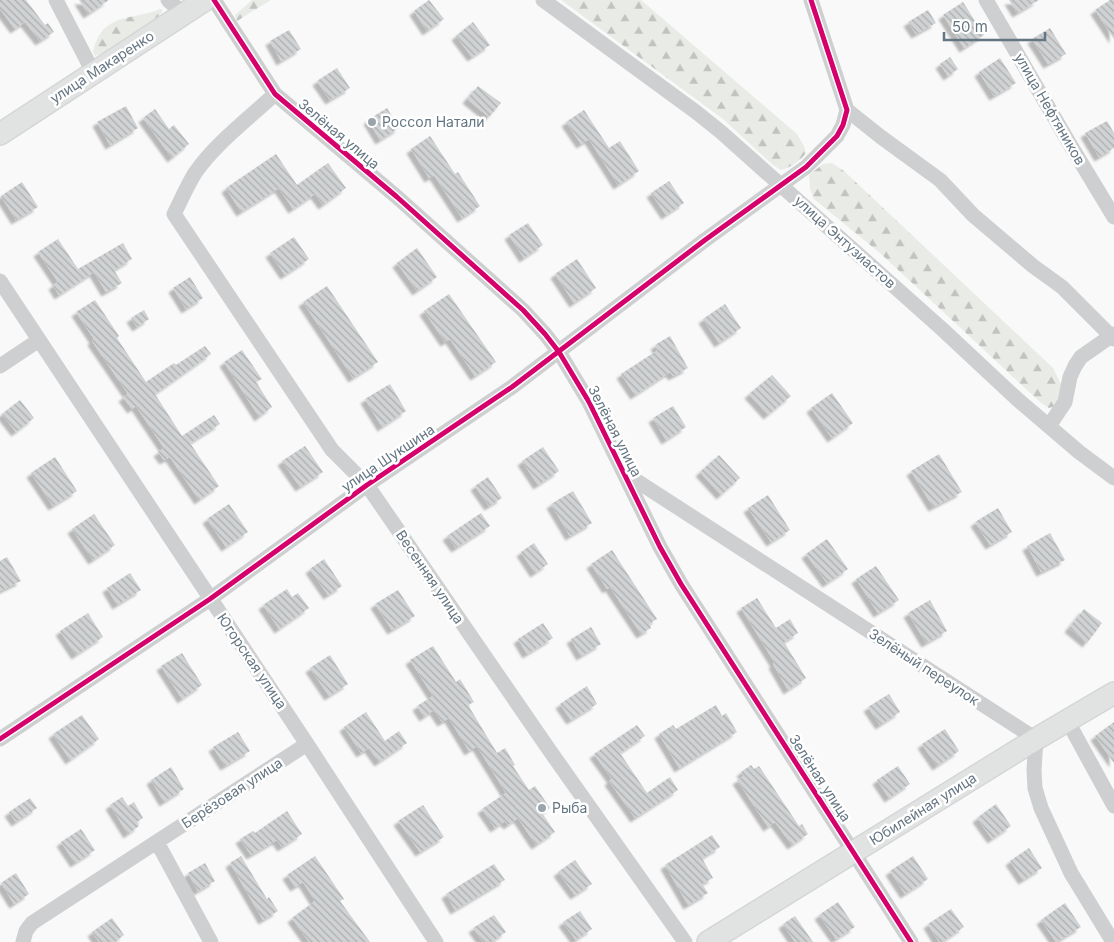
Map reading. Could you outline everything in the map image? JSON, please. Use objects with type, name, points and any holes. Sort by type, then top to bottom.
[{"type":"street","points":[[56,0],[93,72]]},
{"type":"street","points":[[168,0],[184,14]]},
{"type":"street","name":"улица Макаренко","points":[[0,134],[205,0]]},
{"type":"street","name":"Зелёная улица","points":[[214,0],[274,94],[397,197],[522,310],[559,352],[589,402],[660,547],[681,584],[911,942]]},
{"type":"street","name":"улица Энтузиастов","points":[[543,0],[696,112],[942,329],[1017,399],[1114,478]]},
{"type":"street","points":[[811,0],[847,110],[881,138],[940,180],[973,214],[1033,266],[1062,288],[1113,337],[1081,357],[1070,377],[1065,402],[1049,426]]},
{"type":"street","name":"улица Нефтяников","points":[[986,0],[1114,217]]},
{"type":"street","name":"Весенняя улица","points":[[274,94],[212,153],[196,172],[174,214],[332,450],[367,484],[550,751],[685,942]]},
{"type":"street","name":"улица Шукшина","points":[[0,739],[210,599],[367,484],[512,387],[705,240],[782,186],[820,154],[837,136],[843,125],[847,110]]},
{"type":"street","name":"Югорская улица","points":[[0,281],[436,942]]},
{"type":"street","points":[[0,366],[39,340]]},
{"type":"street","name":"Зелёный переулок","points":[[625,474],[1036,739]]},
{"type":"street","name":"Юбилейная улица","points":[[708,942],[1036,739],[1114,693]]},
{"type":"street","points":[[1067,720],[1114,806]]},
{"type":"street","points":[[1036,739],[1034,770],[1041,808],[1072,873],[1113,942]]},
{"type":"street","name":"Берёзовая улица","points":[[23,942],[26,931],[32,923],[307,744]]},
{"type":"street","points":[[157,842],[211,942]]},
{"type":"green space","points":[[252,0],[271,0],[237,21],[235,15]]},
{"type":"green space","points":[[561,0],[641,0],[797,134],[806,153],[795,164],[781,170],[773,165],[723,119]]},
{"type":"green space","points":[[160,9],[163,10],[159,16],[143,29],[122,43],[95,56],[93,52],[97,39],[103,30],[111,24]]},
{"type":"green space","points":[[832,163],[844,171],[1053,368],[1062,386],[1056,406],[1049,408],[1041,403],[881,254],[814,199],[810,189],[809,175],[823,164]]},
{"type":"building","points":[[0,0],[26,0],[45,25],[48,23],[54,32],[40,41],[25,22],[15,29],[0,9]]},
{"type":"building","points":[[79,0],[109,0],[88,14]]},
{"type":"building","points":[[429,0],[444,19],[427,31],[414,11]]},
{"type":"building","points":[[1009,0],[1039,0],[1017,13]]},
{"type":"building","points":[[1110,0],[1114,0],[1114,39],[1095,10]]},
{"type":"building","points":[[963,2],[984,35],[964,48],[943,15]]},
{"type":"building","points":[[928,10],[936,23],[916,34],[908,22]]},
{"type":"building","points":[[473,22],[490,45],[472,57],[456,36]]},
{"type":"building","points":[[1050,28],[1066,54],[1048,64],[1032,39]]},
{"type":"building","points":[[289,30],[301,49],[281,61],[270,41]]},
{"type":"building","points":[[950,57],[958,69],[948,76],[940,64]]},
{"type":"building","points":[[1000,58],[1016,83],[994,96],[979,72]]},
{"type":"building","points":[[337,68],[350,88],[330,100],[317,81]]},
{"type":"building","points":[[478,86],[501,103],[489,117],[467,99]]},
{"type":"building","points":[[126,106],[138,128],[110,145],[97,122]]},
{"type":"building","points":[[387,108],[399,128],[380,140],[368,120]]},
{"type":"building","points":[[155,109],[169,129],[174,125],[189,144],[172,158],[143,118]]},
{"type":"building","points":[[584,110],[609,148],[620,141],[639,171],[618,185],[589,139],[581,144],[566,122]]},
{"type":"building","points":[[1107,121],[1114,133],[1114,148],[1099,157],[1085,133]]},
{"type":"building","points":[[430,136],[455,174],[458,172],[480,206],[462,218],[434,175],[429,178],[411,149]]},
{"type":"building","points":[[276,154],[297,185],[328,163],[346,188],[323,205],[315,194],[293,209],[279,188],[241,212],[226,188]]},
{"type":"building","points":[[669,181],[684,203],[666,215],[651,193]]},
{"type":"building","points":[[22,182],[38,207],[16,220],[1,196]]},
{"type":"building","points":[[528,223],[543,245],[524,258],[509,235]]},
{"type":"building","points":[[294,237],[309,259],[285,275],[270,253]]},
{"type":"building","points":[[58,239],[78,269],[123,243],[132,259],[114,270],[122,283],[106,292],[94,272],[59,295],[53,285],[58,282],[38,252]]},
{"type":"building","points":[[417,248],[437,277],[417,291],[397,263]]},
{"type":"building","points":[[577,259],[596,288],[574,303],[555,274]]},
{"type":"building","points":[[190,277],[203,298],[186,309],[173,288]]},
{"type":"building","points":[[327,286],[378,362],[353,378],[303,302]]},
{"type":"building","points":[[449,294],[496,362],[475,376],[450,339],[445,342],[424,311]]},
{"type":"building","points":[[95,300],[146,382],[174,363],[176,365],[205,346],[211,354],[155,394],[182,436],[214,415],[220,424],[190,443],[219,486],[199,500],[170,457],[164,460],[158,452],[164,448],[136,406],[132,409],[123,397],[128,394],[92,341],[94,339],[76,312]]},
{"type":"building","points":[[725,304],[741,328],[719,343],[703,319]]},
{"type":"building","points":[[144,310],[149,319],[137,327],[131,318]]},
{"type":"building","points":[[670,336],[688,368],[673,376],[670,372],[635,395],[621,374],[658,350],[655,345]]},
{"type":"building","points":[[242,350],[262,379],[256,382],[272,407],[259,417],[224,362]]},
{"type":"building","points":[[772,375],[791,396],[768,415],[749,394]]},
{"type":"building","points":[[390,384],[406,411],[382,427],[365,399]]},
{"type":"building","points":[[832,393],[853,423],[832,438],[811,408]]},
{"type":"building","points":[[20,400],[34,418],[16,432],[2,414]]},
{"type":"building","points":[[673,406],[686,427],[666,440],[653,418]]},
{"type":"building","points":[[305,446],[323,472],[300,487],[282,461]]},
{"type":"building","points":[[543,447],[559,471],[538,485],[522,461]]},
{"type":"building","points":[[939,454],[962,492],[933,507],[911,471]]},
{"type":"building","points":[[719,455],[740,478],[721,495],[700,472]]},
{"type":"building","points":[[55,457],[77,491],[53,506],[31,473]]},
{"type":"building","points":[[488,477],[502,498],[489,506],[475,486]]},
{"type":"building","points":[[573,491],[592,523],[570,536],[551,504]]},
{"type":"building","points":[[768,495],[790,530],[771,542],[748,508]]},
{"type":"building","points":[[229,504],[248,532],[226,547],[207,519]]},
{"type":"building","points":[[998,508],[1012,532],[990,545],[975,522]]},
{"type":"building","points":[[481,513],[490,526],[456,548],[447,536]]},
{"type":"building","points":[[94,514],[115,545],[93,560],[72,529]]},
{"type":"building","points":[[1050,533],[1065,560],[1041,572],[1027,546]]},
{"type":"building","points":[[827,539],[848,569],[827,583],[806,554]]},
{"type":"building","points":[[534,543],[548,564],[535,573],[521,552]]},
{"type":"building","points":[[612,550],[657,619],[649,624],[651,628],[641,634],[610,587],[607,589],[591,564]]},
{"type":"building","points":[[7,557],[21,581],[0,591],[0,561]]},
{"type":"building","points":[[324,559],[342,586],[328,595],[310,569]]},
{"type":"building","points":[[876,566],[899,600],[878,613],[856,579]]},
{"type":"building","points":[[130,573],[141,590],[117,605],[107,588]]},
{"type":"building","points":[[287,589],[292,597],[298,593],[309,608],[279,629],[263,605]]},
{"type":"building","points":[[398,590],[415,616],[392,630],[375,604]]},
{"type":"building","points":[[757,598],[776,628],[790,619],[798,633],[784,642],[806,678],[788,690],[773,664],[775,663],[741,608]]},
{"type":"building","points":[[930,600],[947,631],[926,643],[908,613]]},
{"type":"building","points":[[1084,609],[1102,623],[1087,643],[1069,628]]},
{"type":"building","points":[[88,613],[103,637],[76,655],[60,631]]},
{"type":"building","points":[[543,623],[553,638],[527,654],[518,639]]},
{"type":"building","points":[[591,627],[601,644],[581,656],[571,639]]},
{"type":"building","points":[[433,646],[456,682],[460,679],[474,702],[468,705],[497,753],[505,748],[515,765],[513,766],[529,790],[535,786],[550,808],[542,813],[555,832],[536,845],[518,818],[508,825],[505,821],[495,828],[482,809],[506,793],[477,746],[469,751],[449,718],[442,722],[434,710],[424,717],[417,706],[433,696],[410,660]]},
{"type":"building","points":[[182,653],[202,685],[182,699],[161,666]]},
{"type":"building","points":[[330,655],[348,684],[329,696],[310,668]]},
{"type":"building","points":[[587,686],[597,704],[571,720],[560,704]]},
{"type":"building","points":[[889,694],[900,712],[880,725],[868,707]]},
{"type":"building","points":[[716,705],[722,716],[726,713],[737,732],[679,768],[659,734],[673,725],[676,729]]},
{"type":"building","points":[[366,712],[385,741],[399,731],[407,743],[379,762],[369,748],[361,753],[344,727]]},
{"type":"building","points":[[82,715],[99,739],[70,760],[53,734]]},
{"type":"building","points":[[1114,722],[1114,763],[1095,736]]},
{"type":"building","points":[[637,725],[645,736],[620,753],[647,793],[670,777],[678,790],[635,818],[609,781],[612,779],[594,754]]},
{"type":"building","points":[[945,729],[959,751],[937,766],[922,744]]},
{"type":"building","points":[[238,732],[250,751],[225,766],[213,747]]},
{"type":"building","points":[[751,765],[754,769],[759,766],[799,826],[802,824],[808,834],[792,845],[775,822],[768,827],[737,780],[744,776],[741,772]]},
{"type":"building","points":[[898,766],[910,784],[889,798],[877,780]]},
{"type":"building","points":[[171,767],[184,789],[164,802],[151,780]]},
{"type":"building","points":[[122,797],[128,806],[134,802],[143,818],[137,822],[139,826],[128,834],[110,805]]},
{"type":"building","points":[[30,798],[37,808],[16,822],[9,812]]},
{"type":"building","points":[[996,804],[1011,826],[992,839],[977,818]]},
{"type":"building","points":[[423,805],[444,837],[420,852],[398,821]]},
{"type":"building","points":[[287,811],[302,834],[282,847],[277,840],[251,855],[240,839],[253,831],[255,833]]},
{"type":"building","points":[[81,829],[95,850],[75,863],[61,842]]},
{"type":"building","points":[[712,835],[720,847],[702,858],[713,878],[702,884],[708,893],[688,905],[665,865]]},
{"type":"building","points":[[1029,848],[1042,868],[1023,880],[1010,861]]},
{"type":"building","points":[[241,856],[267,899],[269,897],[278,911],[263,920],[230,863]]},
{"type":"building","points":[[315,856],[344,899],[340,901],[370,942],[309,942],[292,918],[315,901],[303,882],[295,887],[287,875]]},
{"type":"building","points":[[913,856],[928,879],[905,894],[890,871]]},
{"type":"building","points":[[575,860],[592,884],[575,895],[558,872]]},
{"type":"building","points":[[205,863],[215,881],[198,891],[188,873]]},
{"type":"building","points":[[494,864],[505,880],[455,910],[446,894]]},
{"type":"building","points":[[16,873],[29,894],[14,904],[1,883]]},
{"type":"building","points":[[838,902],[855,927],[836,939],[819,915]]},
{"type":"building","points":[[1065,903],[1081,927],[1056,942],[1041,920]]},
{"type":"building","points":[[951,909],[964,927],[942,942],[939,942],[928,924]]},
{"type":"building","points":[[580,911],[592,929],[576,940],[563,922]]},
{"type":"building","points":[[494,915],[506,932],[491,942],[483,942],[473,928]]},
{"type":"building","points":[[795,916],[813,942],[795,942],[783,924]]},
{"type":"building","points":[[112,918],[124,935],[115,942],[99,942],[92,932]]},
{"type":"cycle path","points":[[214,0],[275,94],[397,197],[523,310],[559,352],[589,402],[660,547],[681,584],[911,942]]},
{"type":"cycle path","points":[[0,739],[210,599],[367,485],[512,387],[705,240],[806,167],[837,136],[843,125],[847,110],[811,0]]},
{"type":"place","name":"Россол Натали","points":[[372,122]]},
{"type":"place","name":"Рыба","points":[[542,808]]}]
